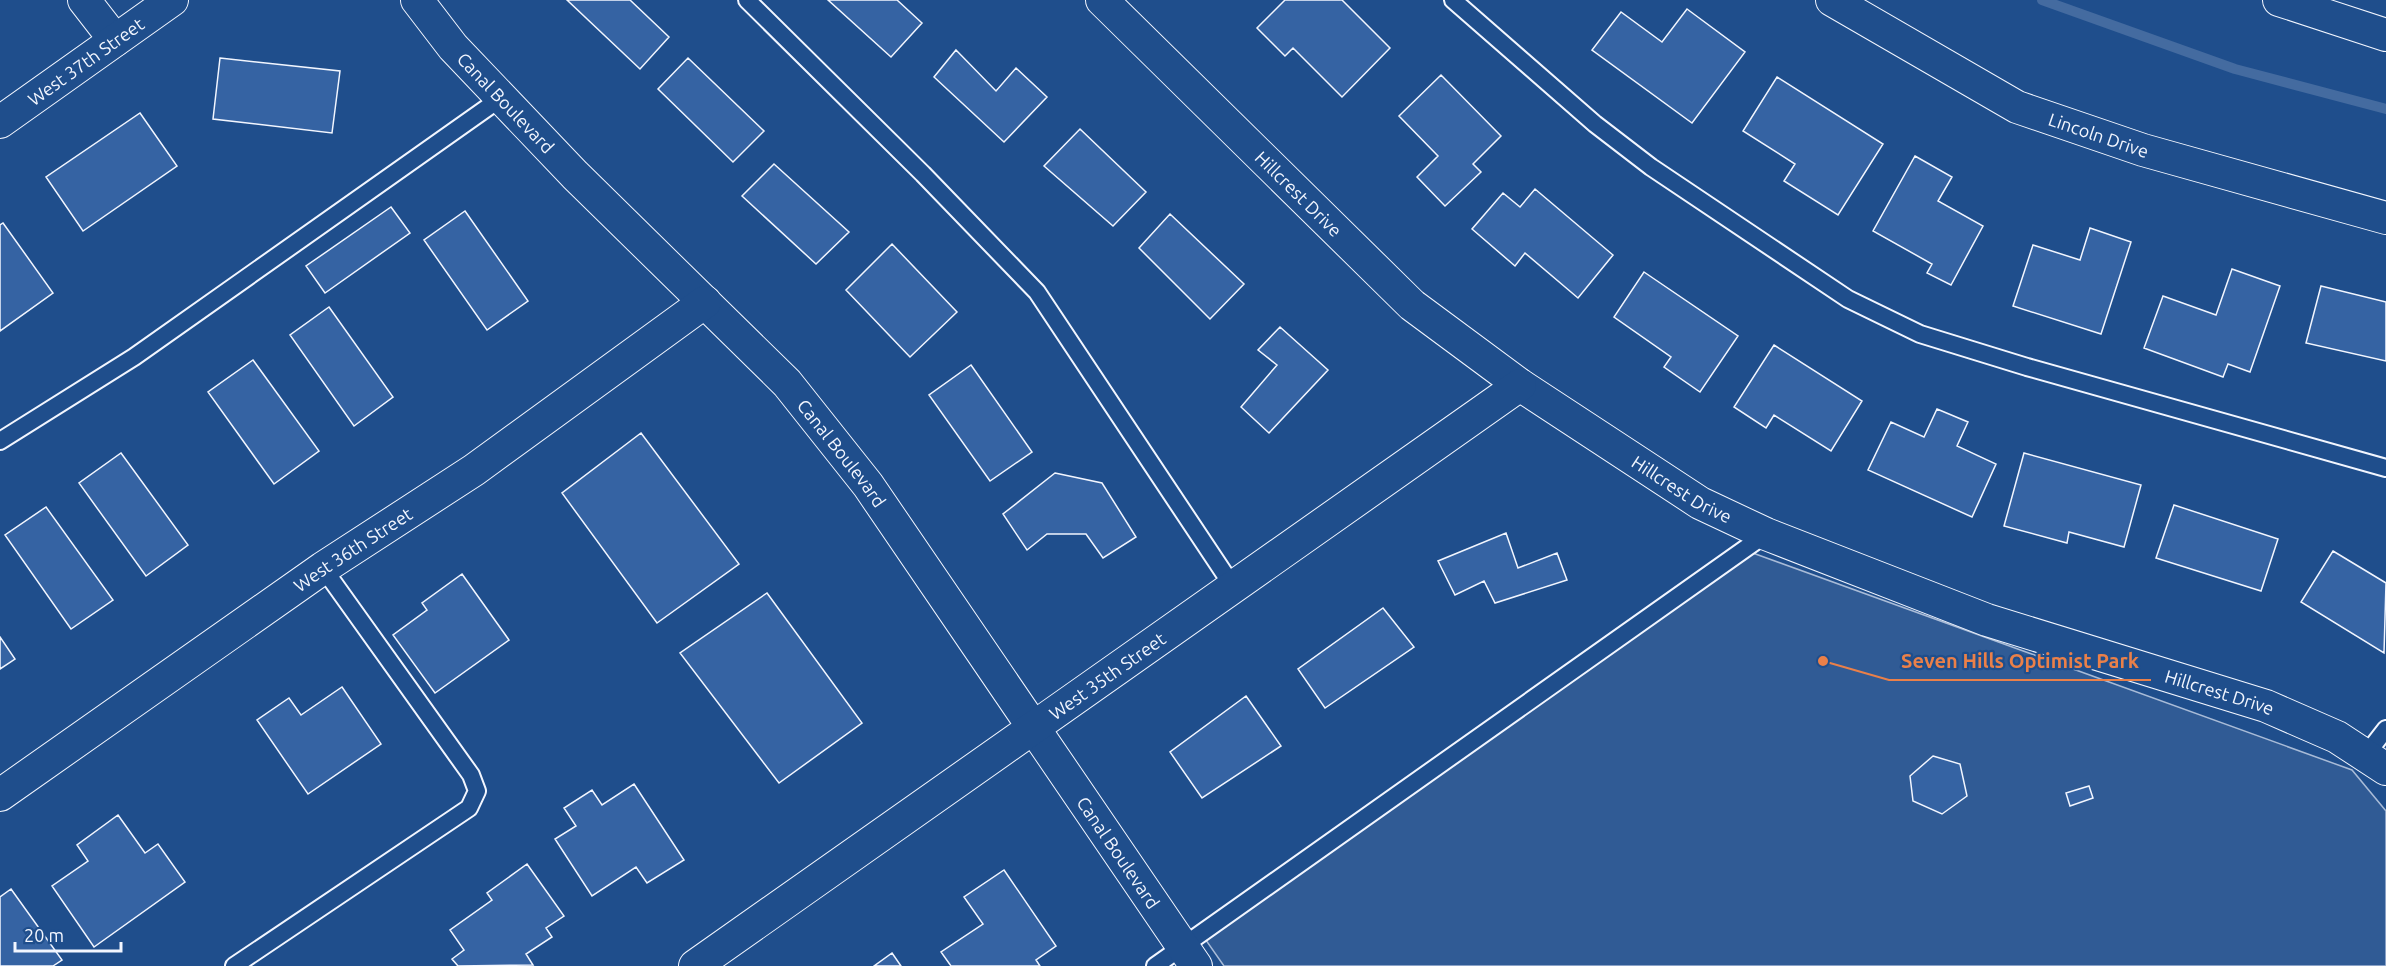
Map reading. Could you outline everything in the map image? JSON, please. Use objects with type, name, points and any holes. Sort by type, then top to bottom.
[{"type":"street","points":[[84,0],[115,40]]},
{"type":"street","name":"West 37th Street","points":[[0,122],[172,0]]},
{"type":"street","name":"Canal Boulevard","points":[[417,0],[453,47],[575,175],[787,383],[868,485],[1190,956]]},
{"type":"street","name":"Hillcrest Drive","points":[[1102,0],[1412,305],[1520,385],[1700,503],[1766,534],[1995,623],[2266,706],[2337,737],[2375,763]]},
{"type":"street","name":"Lincoln Drive","points":[[1832,0],[2017,107],[2144,150],[2386,218]]},
{"type":"street","points":[[2279,0],[2386,35]]},
{"type":"street","name":"West 36th Street","points":[[0,795],[323,568],[474,470],[705,302]]},
{"type":"street","name":"West 35th Street","points":[[695,966],[1520,385]]},
{"type":"lane","points":[[747,0],[923,174],[1037,292],[1234,588]]},
{"type":"lane","points":[[1454,0],[1595,124],[1651,167],[1848,299],[1920,334],[1942,341],[2386,468]]},
{"type":"lane","points":[[0,441],[134,357],[501,98]]},
{"type":"lane","points":[[1155,966],[1190,956],[1766,534]]},
{"type":"lane","points":[[234,966],[469,808],[477,791],[471,775],[323,568]]},
{"type":"lane","points":[[2375,763],[2386,729]]},
{"type":"shaded area","points":[[1750,552],[2352,770],[2386,811],[2386,966],[1224,966],[1203,936]]},
{"type":"building","points":[[567,0],[630,0],[669,37],[640,69]]},
{"type":"building","points":[[828,0],[897,0],[922,23],[891,57]]},
{"type":"building","points":[[1285,0],[1342,0],[1390,48],[1342,97],[1293,48],[1285,56],[1257,28]]},
{"type":"building","points":[[1687,9],[1745,52],[1692,123],[1592,50],[1621,12],[1662,42]]},
{"type":"building","points":[[956,50],[996,91],[1016,68],[1047,97],[1004,142],[934,77]]},
{"type":"building","points":[[220,58],[340,71],[332,133],[213,119]]},
{"type":"building","points":[[688,58],[764,131],[733,162],[658,89]]},
{"type":"building","points":[[1441,75],[1501,136],[1473,164],[1481,172],[1445,206],[1417,177],[1438,156],[1399,116]]},
{"type":"building","points":[[1777,77],[1883,144],[1838,215],[1784,181],[1795,164],[1743,131]]},
{"type":"building","points":[[140,113],[177,166],[83,231],[46,177]]},
{"type":"building","points":[[1080,129],[1146,192],[1113,226],[1044,166]]},
{"type":"building","points":[[1915,156],[1952,177],[1938,201],[1983,226],[1951,285],[1927,273],[1932,264],[1873,231]]},
{"type":"building","points":[[774,164],[849,232],[816,264],[742,196]]},
{"type":"building","points":[[1535,189],[1613,255],[1578,298],[1525,253],[1515,266],[1472,229],[1503,193],[1520,207]]},
{"type":"building","points":[[391,207],[410,233],[325,293],[306,266]]},
{"type":"building","points":[[465,211],[528,301],[487,330],[424,240]]},
{"type":"building","points":[[1170,214],[1244,284],[1210,319],[1139,248]]},
{"type":"building","points":[[3,223],[53,293],[0,331],[0,225]]},
{"type":"building","points":[[2090,228],[2131,242],[2101,334],[2013,306],[2033,245],[2080,260]]},
{"type":"building","points":[[892,244],[957,312],[910,357],[846,290]]},
{"type":"building","points":[[2232,269],[2280,286],[2250,372],[2228,364],[2223,377],[2144,348],[2163,296],[2216,315]]},
{"type":"building","points":[[1644,272],[1738,336],[1700,392],[1664,367],[1671,357],[1614,317]]},
{"type":"building","points":[[2321,286],[2386,302],[2386,361],[2306,343]]},
{"type":"building","points":[[329,307],[393,397],[354,426],[290,335]]},
{"type":"building","points":[[1280,327],[1328,370],[1269,433],[1241,407],[1277,365],[1258,350]]},
{"type":"building","points":[[1774,345],[1862,401],[1831,451],[1774,415],[1766,428],[1734,407]]},
{"type":"building","points":[[253,360],[319,451],[274,484],[208,392]]},
{"type":"building","points":[[971,365],[1032,452],[990,481],[929,395]]},
{"type":"building","points":[[1937,409],[1968,422],[1957,446],[1996,464],[1972,517],[1868,470],[1891,422],[1924,437]]},
{"type":"building","points":[[641,433],[739,564],[657,623],[562,493]]},
{"type":"building","points":[[121,453],[188,545],[146,576],[79,483]]},
{"type":"building","points":[[2024,453],[2141,485],[2124,547],[2069,532],[2067,543],[2004,526]]},
{"type":"building","points":[[1055,473],[1102,483],[1136,537],[1103,558],[1086,534],[1047,534],[1027,550],[1003,514]]},
{"type":"building","points":[[2174,505],[2278,539],[2261,591],[2156,558]]},
{"type":"building","points":[[46,507],[113,600],[71,629],[5,535]]},
{"type":"building","points":[[1506,533],[1518,568],[1557,553],[1567,580],[1495,603],[1484,581],[1455,595],[1438,561]]},
{"type":"building","points":[[2333,551],[2386,583],[2384,653],[2301,602]]},
{"type":"building","points":[[462,574],[509,640],[435,693],[393,635],[427,610],[422,603]]},
{"type":"building","points":[[767,593],[862,723],[779,783],[680,653]]},
{"type":"building","points":[[1383,608],[1414,647],[1325,708],[1298,669]]},
{"type":"building","points":[[0,637],[15,659],[0,669]]},
{"type":"building","points":[[342,687],[381,744],[308,794],[257,720],[289,698],[301,715]]},
{"type":"building","points":[[1246,696],[1281,746],[1202,798],[1170,752]]},
{"type":"building","points":[[1933,756],[1960,764],[1967,796],[1942,814],[1913,801],[1910,776]]},
{"type":"building","points":[[634,784],[684,860],[647,883],[636,867],[592,896],[555,839],[576,826],[564,808],[592,790],[602,805]]},
{"type":"building","points":[[2089,786],[2093,798],[2070,806],[2066,793]]},
{"type":"building","points":[[118,815],[145,853],[158,844],[185,882],[94,947],[52,886],[88,861],[77,845]]},
{"type":"building","points":[[527,864],[564,916],[546,928],[552,937],[526,954],[533,965],[458,966],[452,959],[464,950],[450,930],[492,900],[487,893]]},
{"type":"building","points":[[1004,870],[1056,946],[1036,960],[1040,966],[951,966],[941,952],[983,924],[964,897]]},
{"type":"building","points":[[11,889],[62,960],[53,966],[0,966],[0,897]]},
{"type":"building","points":[[892,953],[901,966],[874,966]]},
{"type":"waterway","points":[[2042,0],[2235,69],[2386,109]]},
{"type":"place","name":"Seven Hills Optimist Park","points":[[1823,661]]}]
